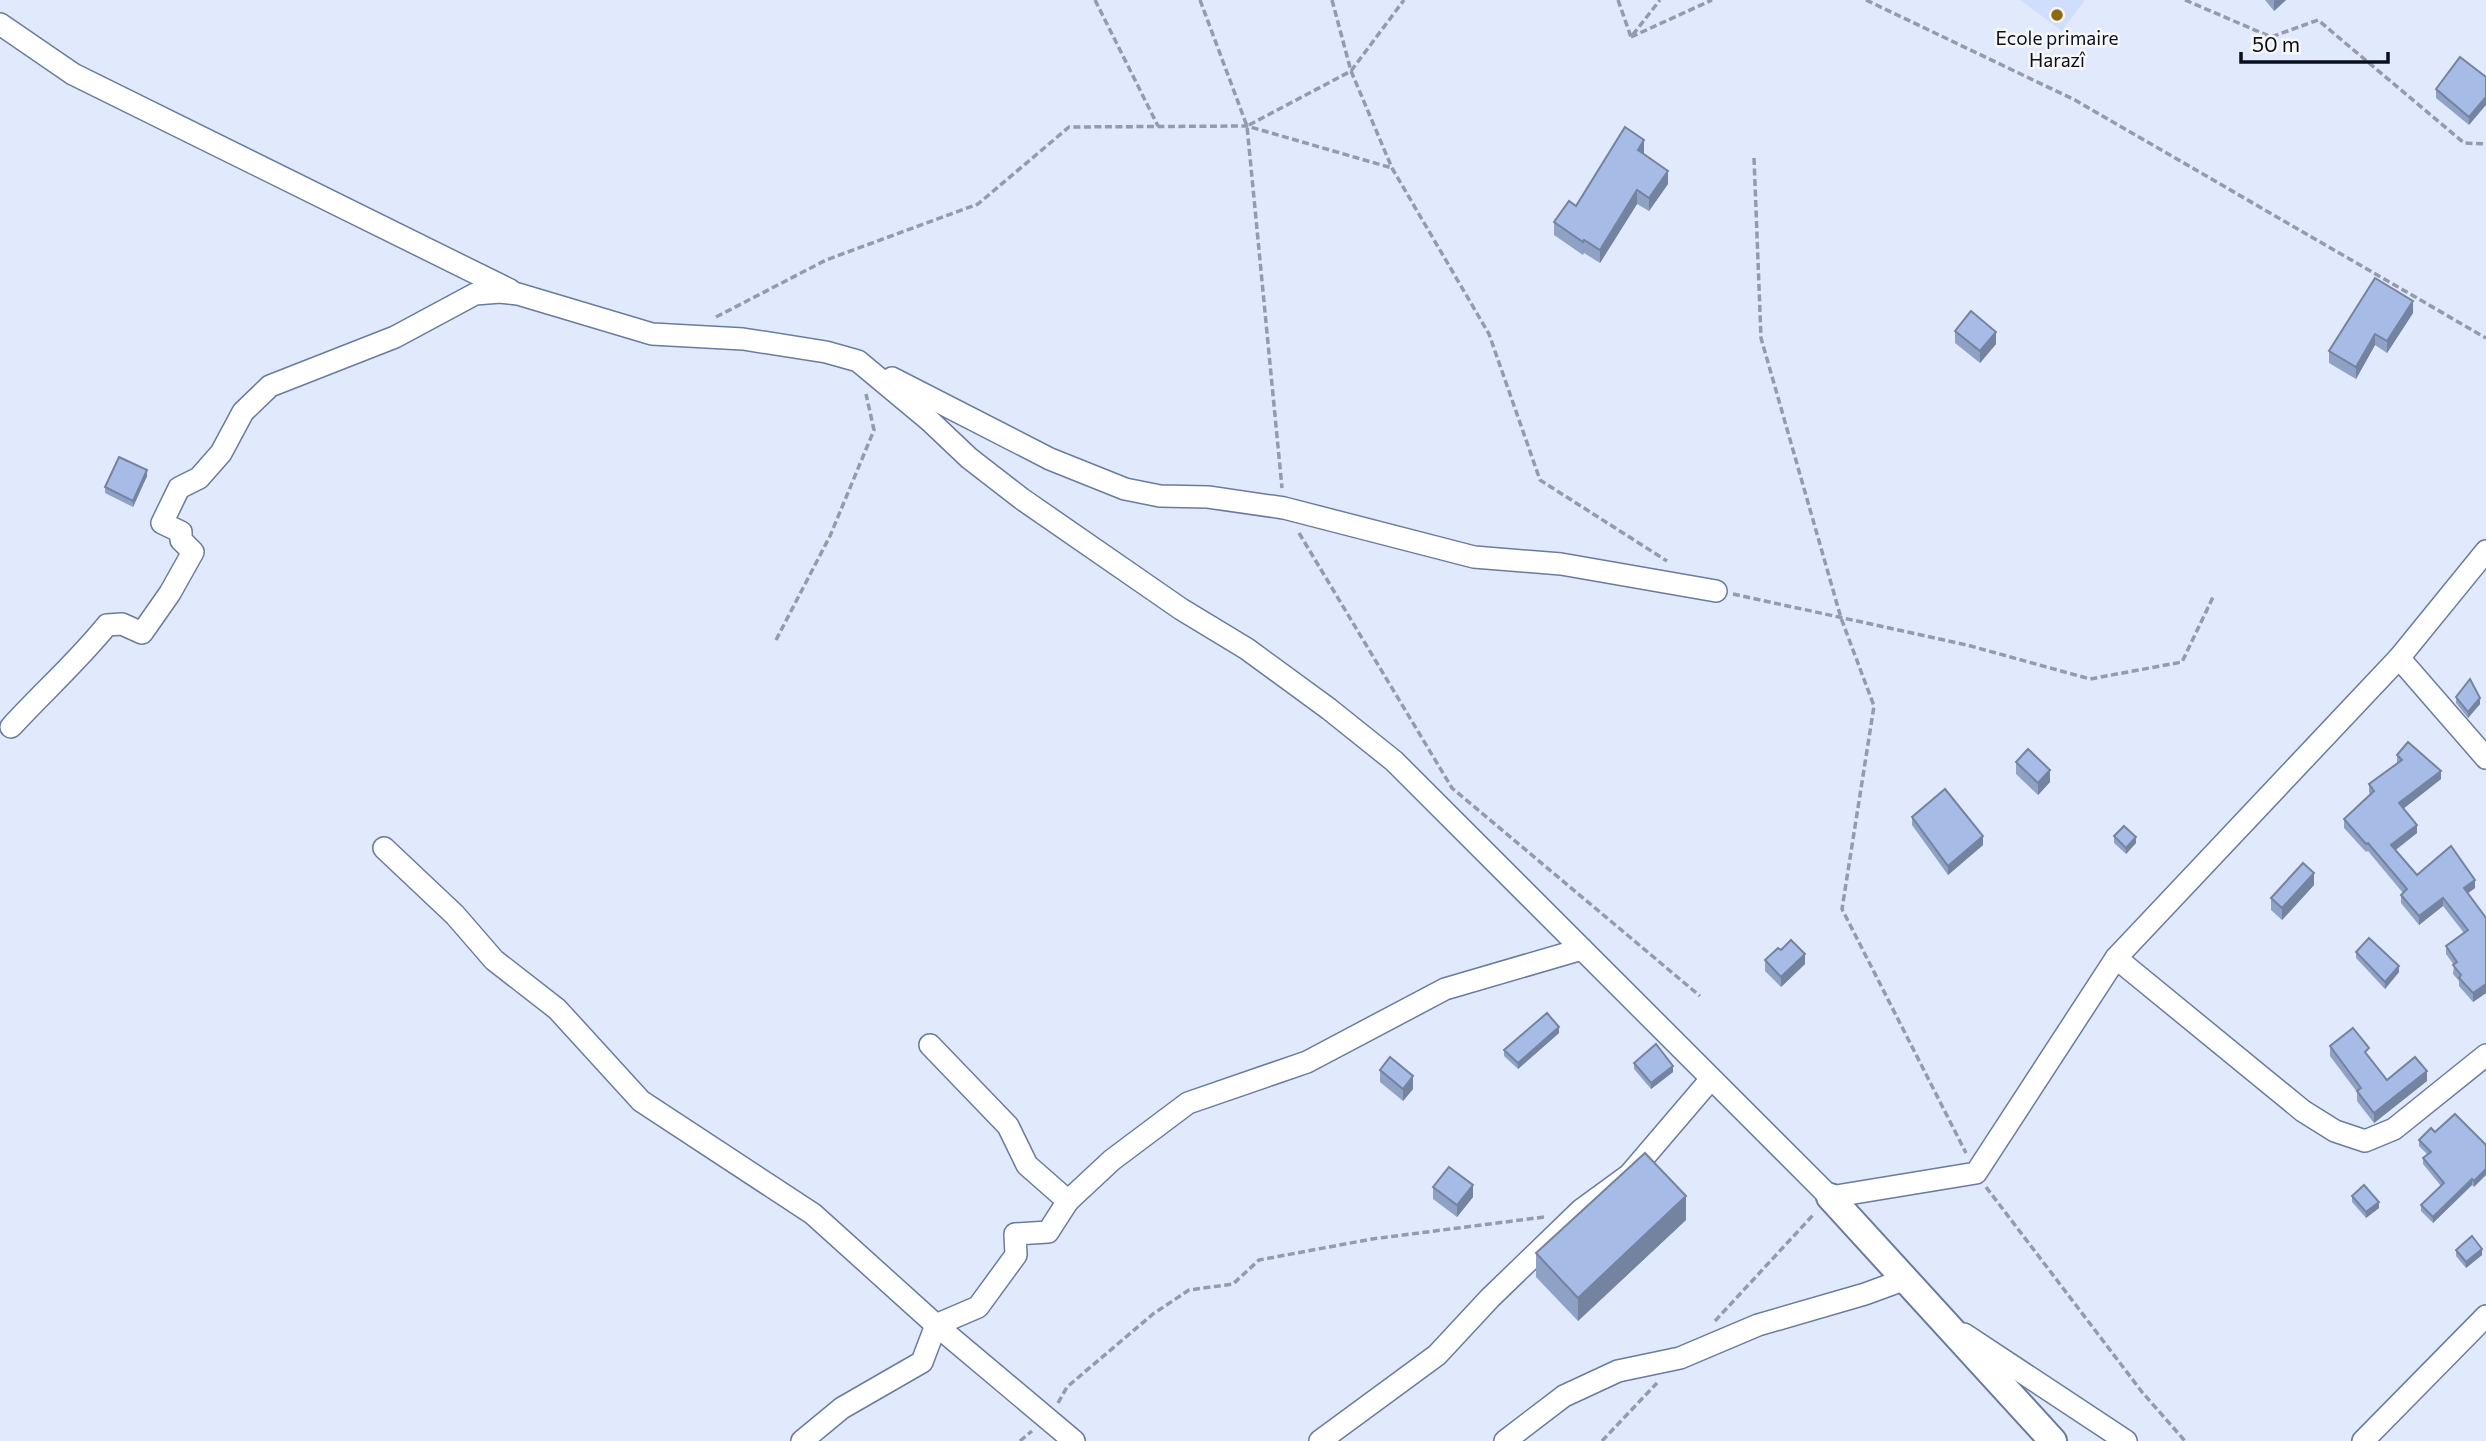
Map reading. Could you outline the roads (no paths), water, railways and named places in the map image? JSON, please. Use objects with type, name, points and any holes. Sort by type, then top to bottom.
[{"type":"street","points":[[0,24],[74,74],[518,294],[652,334],[743,339],[826,352],[858,361],[1050,459],[1125,489],[1160,496],[1208,498],[1283,508],[1474,557],[1561,564],[1716,591]]},
{"type":"street","points":[[11,727],[42,692],[80,658],[107,625],[122,624],[142,633],[194,552],[181,540],[181,532],[162,523],[179,488],[199,478],[220,453],[243,412],[270,387],[395,337],[475,294],[518,294]]},
{"type":"street","points":[[858,361],[969,458],[1022,499],[1181,609],[1247,649],[1394,761],[1830,1198],[2053,1441]]},
{"type":"street","points":[[1830,1198],[1976,1173],[2116,958],[2399,658],[2486,551]]},
{"type":"street","points":[[2399,658],[2486,758]]},
{"type":"street","points":[[384,848],[455,915],[494,960],[557,1009],[641,1101],[813,1214],[936,1325],[1074,1441]]},
{"type":"street","points":[[802,1441],[842,1408],[922,1362],[936,1325],[978,1307],[1016,1255],[1015,1234],[1048,1232],[1068,1201],[1112,1160],[1188,1103],[1307,1062],[1445,989],[1582,949]]},
{"type":"street","points":[[2116,958],[2303,1111],[2334,1131],[2365,1141],[2394,1129],[2486,1055]]},
{"type":"street","points":[[930,1045],[1008,1126],[1027,1165],[1068,1201]]},
{"type":"street","points":[[1320,1441],[1437,1355],[1490,1298],[1581,1210],[1629,1175],[1711,1079]]},
{"type":"street","points":[[1505,1441],[1564,1396],[1618,1371],[1680,1358],[1758,1325],[1865,1294],[1906,1279]]},
{"type":"street","points":[[2363,1441],[2486,1316]]},
{"type":"street","points":[[1947,1323],[2126,1441]]},
{"type":"place","name":"Ecole primaire Harazî","points":[[2057,15]]}]
